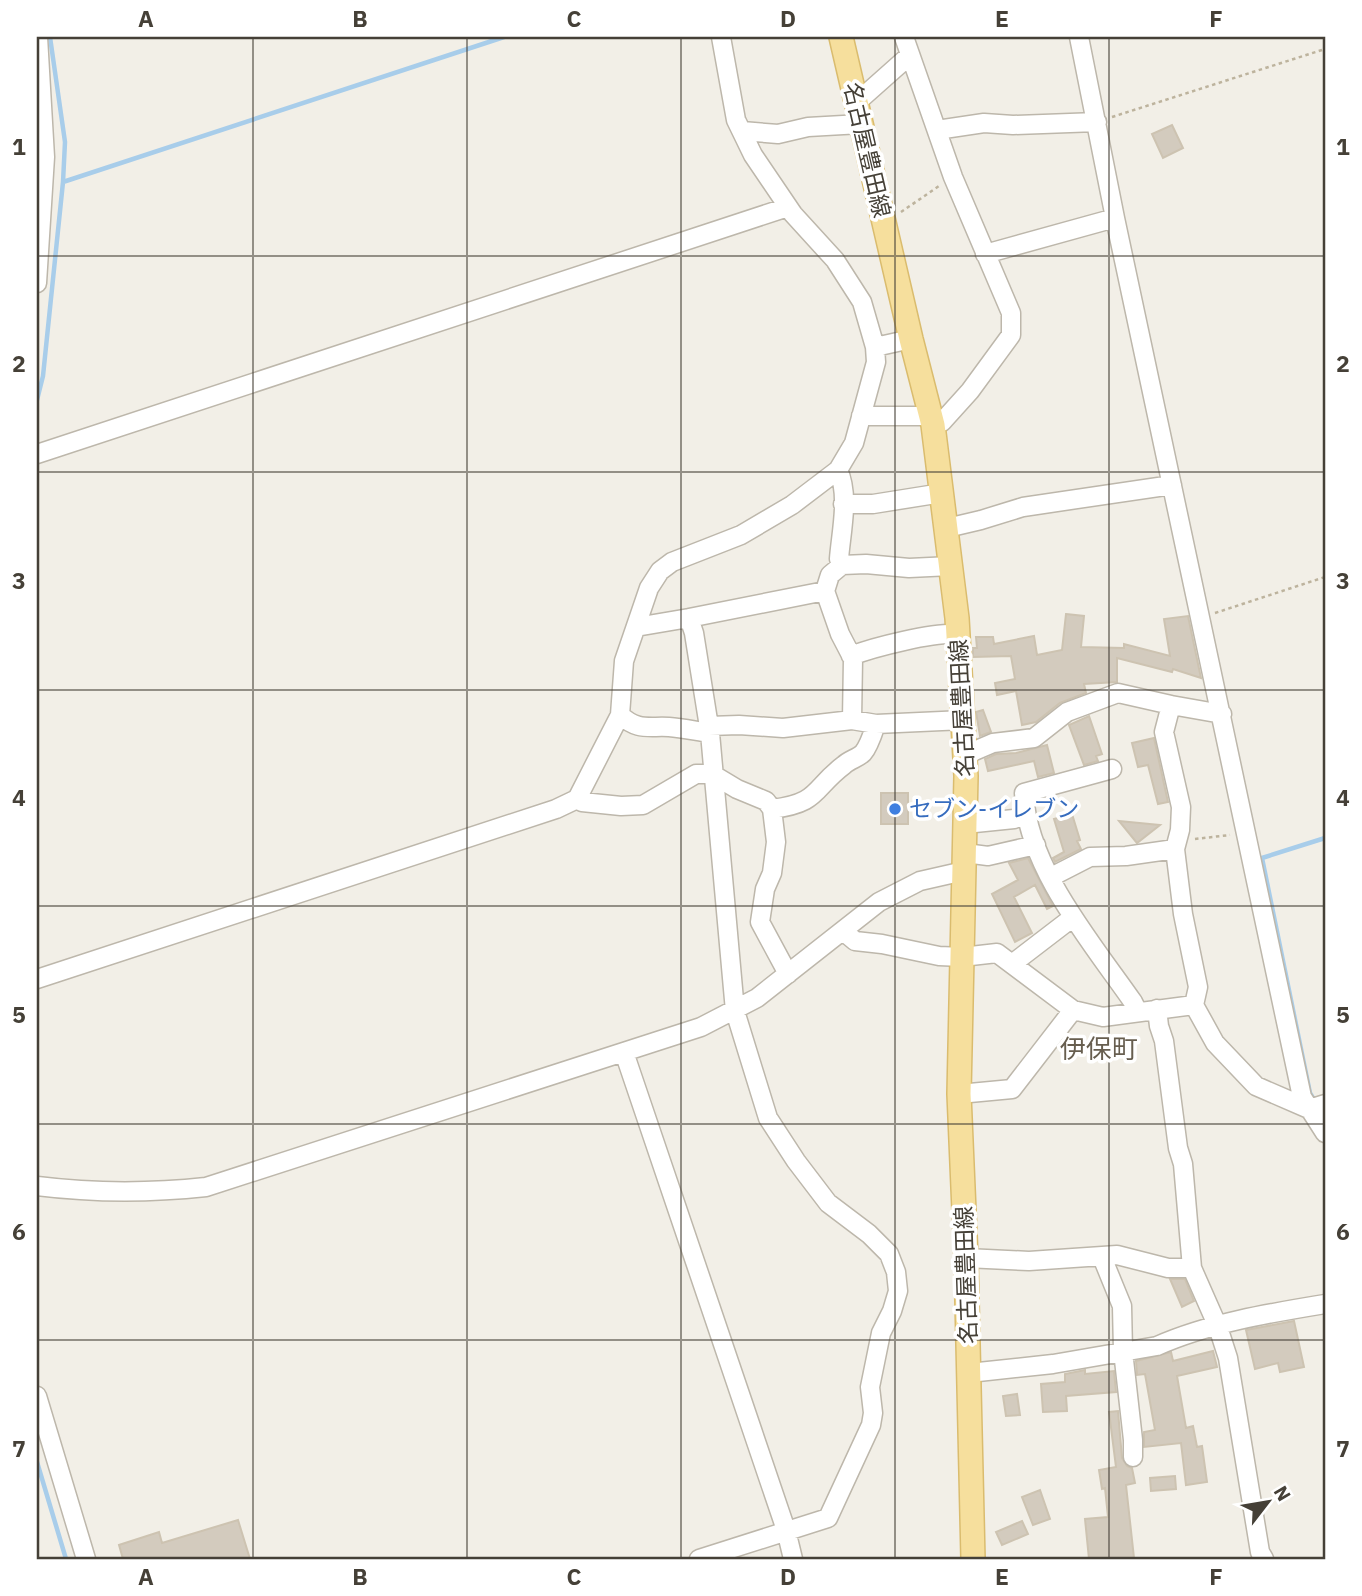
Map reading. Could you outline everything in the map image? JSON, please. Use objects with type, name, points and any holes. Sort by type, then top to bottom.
[{"type":"main road","name":"名古屋豊田線","points":[[841,37],[932,420],[958,634],[965,755],[959,1094],[973,1559]]},
{"type":"street","points":[[37,283],[46,157],[38,37]]},
{"type":"street","points":[[37,979],[556,809],[577,799],[620,715],[624,661],[649,588],[660,571],[672,562],[741,535],[792,505],[838,470],[855,443],[876,362],[875,347],[862,302],[835,260],[788,207],[753,155],[736,120],[721,37]]},
{"type":"street","points":[[861,416],[942,422],[971,391],[1011,335],[1011,313],[953,177],[904,37]]},
{"type":"street","points":[[1079,37],[1302,1097],[1316,1107],[1325,1133]]},
{"type":"street","points":[[742,131],[778,134],[858,113],[910,55]]},
{"type":"street","points":[[937,130],[984,123],[1097,122]]},
{"type":"street","points":[[37,454],[788,207]]},
{"type":"street","points":[[985,254],[1115,218]]},
{"type":"street","points":[[875,347],[911,339]]},
{"type":"street","points":[[838,470],[843,480],[839,559],[842,565]]},
{"type":"street","points":[[947,528],[1023,507],[1172,485]]},
{"type":"street","points":[[843,504],[873,504],[942,493]]},
{"type":"street","points":[[852,720],[851,656],[839,634],[825,592],[830,575],[842,565],[909,568],[951,566]]},
{"type":"street","points":[[636,627],[825,592]]},
{"type":"street","points":[[689,618],[694,633],[709,729],[735,1011],[768,1118],[828,1203],[869,1234],[889,1254],[896,1272],[898,1291],[881,1333],[870,1387],[873,1413],[871,1425],[828,1518],[699,1559]]},
{"type":"street","points":[[851,656],[949,633],[958,634]]},
{"type":"street","points":[[965,755],[993,743],[1034,738],[1067,712],[1118,693],[1222,714]]},
{"type":"street","points":[[1171,705],[1164,732],[1181,807],[1176,843],[1176,872],[1198,987],[1194,1005],[1215,1043],[1256,1086],[1316,1107]]},
{"type":"street","points":[[620,715],[632,725],[650,728],[709,729],[739,725],[783,728],[852,720],[876,723],[964,720]]},
{"type":"street","points":[[772,809],[790,807],[813,796],[843,765],[862,754],[876,723]]},
{"type":"street","points":[[1112,769],[1024,793],[1025,814],[1036,845],[1072,918],[1138,1012]]},
{"type":"street","points":[[577,799],[582,802],[621,806],[643,805],[696,774],[712,774],[766,801],[772,809],[775,849],[760,922],[788,974]]},
{"type":"street","points":[[965,824],[1014,819],[1025,814]]},
{"type":"street","points":[[1051,877],[1090,857],[1126,856],[1176,843]]},
{"type":"street","points":[[37,1186],[165,1191],[206,1186],[701,1027],[735,1011],[788,974],[879,902],[903,888],[964,862],[1036,845]]},
{"type":"street","points":[[1012,964],[1072,918]]},
{"type":"street","points":[[843,931],[855,941],[939,956],[962,957],[997,953],[1073,1010],[1103,1017],[1194,1005]]},
{"type":"street","points":[[1157,1009],[1164,1041],[1178,1148],[1183,1164],[1192,1268],[1218,1327],[1228,1358],[1260,1552],[1264,1559]]},
{"type":"street","points":[[959,1094],[1012,1089],[1073,1010]]},
{"type":"street","points":[[624,1052],[786,1530],[793,1559]]},
{"type":"street","points":[[966,1258],[1029,1261],[1117,1255],[1168,1268],[1192,1268]]},
{"type":"street","points":[[1102,1257],[1122,1307],[1123,1351],[1133,1457]]},
{"type":"street","points":[[969,1373],[1053,1364],[1157,1346],[1172,1339],[1218,1327],[1325,1304]]},
{"type":"street","points":[[37,1396],[86,1559]]},
{"type":"path","points":[[1097,122],[1325,49]]},
{"type":"path","points":[[884,223],[953,177]]},
{"type":"path","points":[[1201,615],[1215,613],[1325,577]]},
{"type":"path","points":[[1176,843],[1247,833]]},
{"type":"building","points":[[1172,125],[1183,148],[1163,158],[1152,134]]},
{"type":"building","points":[[1066,614],[1084,616],[1081,647],[1124,648],[1124,644],[1170,656],[1164,619],[1188,616],[1201,678],[1173,669],[1172,672],[1117,658],[1117,682],[1084,684],[1086,693],[1060,703],[1036,722],[1022,725],[1016,691],[997,695],[995,683],[1015,679],[1011,656],[973,657],[973,648],[977,648],[976,637],[993,637],[994,644],[1034,636],[1037,655],[1062,650]]},
{"type":"building","points":[[983,710],[991,732],[980,736],[976,712]]},
{"type":"building","points":[[1089,716],[1102,754],[1096,756],[1098,761],[1084,765],[1069,725]]},
{"type":"building","points":[[1154,738],[1168,802],[1158,804],[1148,765],[1138,767],[1132,743]]},
{"type":"building","points":[[1047,745],[1054,773],[1038,777],[1034,761],[988,771],[985,759],[996,754],[1016,753]]},
{"type":"building","name":"セブン-イレブン","points":[[881,793],[908,793],[908,824],[881,824]]},
{"type":"building","points":[[1072,814],[1081,849],[1055,862],[1053,858],[1064,852],[1054,819]]},
{"type":"building","points":[[1119,821],[1160,825],[1137,843]]},
{"type":"building","points":[[1028,858],[1053,906],[1047,909],[1035,885],[1014,897],[1032,933],[1015,942],[992,894],[1018,880],[1009,863]]},
{"type":"building","points":[[1170,1279],[1185,1279],[1194,1301],[1182,1307]]},
{"type":"building","points":[[1294,1321],[1304,1367],[1280,1372],[1278,1363],[1255,1369],[1246,1330]]},
{"type":"building","points":[[1213,1351],[1217,1367],[1177,1376],[1186,1428],[1193,1426],[1197,1447],[1202,1446],[1207,1482],[1186,1485],[1181,1443],[1144,1447],[1144,1432],[1155,1430],[1145,1374],[1137,1375],[1136,1361],[1171,1352],[1173,1361]]},
{"type":"building","points":[[1085,1370],[1085,1374],[1114,1371],[1116,1392],[1066,1396],[1067,1411],[1043,1412],[1041,1384],[1065,1382],[1065,1374]]},
{"type":"building","points":[[1017,1394],[1020,1415],[1006,1416],[1003,1396]]},
{"type":"building","points":[[1118,1411],[1122,1458],[1127,1466],[1132,1468],[1135,1483],[1126,1485],[1134,1558],[1089,1559],[1085,1519],[1108,1517],[1105,1488],[1102,1489],[1099,1470],[1116,1467],[1109,1412]]},
{"type":"building","points":[[1175,1476],[1176,1489],[1151,1491],[1150,1478]]},
{"type":"building","points":[[1040,1490],[1050,1519],[1033,1525],[1022,1497]]},
{"type":"building","points":[[238,1520],[250,1559],[123,1559],[119,1545],[159,1532],[162,1543]]},
{"type":"building","points":[[1022,1521],[1028,1534],[1002,1545],[996,1532]]},
{"type":"waterway","points":[[50,37],[65,142],[63,182]]},
{"type":"waterway","points":[[37,400],[43,376],[63,182],[504,37]]},
{"type":"waterway","points":[[1316,1103],[1310,1093],[1262,858],[1325,838]]},
{"type":"waterway","points":[[37,1462],[66,1559]]},
{"type":"place","name":"セブン-イレブン","points":[[895,809]]},
{"type":"district","name":"伊保町","points":[[1099,1049]]}]
